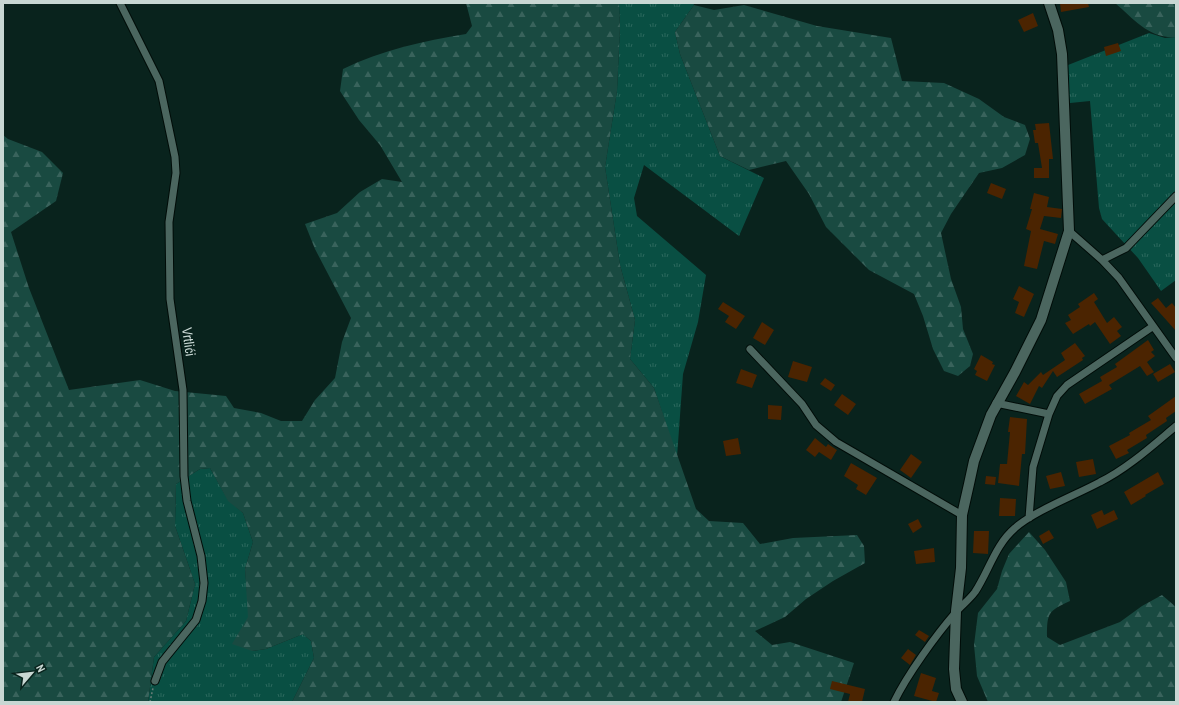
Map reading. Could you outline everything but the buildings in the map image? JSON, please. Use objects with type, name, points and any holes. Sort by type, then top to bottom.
[{"type":"street","name":"Vrtlići","points":[[120,3],[159,81],[175,157],[176,173],[169,222],[170,299],[183,390],[184,476],[187,501],[201,556],[204,583],[202,601],[196,620],[162,662],[155,681]]},
{"type":"street","points":[[962,702],[956,689],[954,669],[956,611],[961,568],[962,516],[974,461],[996,403],[1015,372],[1041,320],[1069,231],[1067,146],[1062,54],[1058,30],[1049,3]]},
{"type":"street","points":[[1102,260],[1126,248],[1176,196]]},
{"type":"street","points":[[1069,231],[1102,260],[1119,278],[1152,327],[1176,358]]},
{"type":"street","points":[[1029,518],[1033,467],[1049,414],[1057,396],[1061,390],[1152,327]]},
{"type":"street","points":[[750,349],[802,404],[816,425],[836,442],[962,516]]},
{"type":"street","points":[[996,403],[1014,408],[1049,414]]},
{"type":"street","points":[[894,702],[901,688],[956,611],[968,602],[976,591],[996,551],[1005,538],[1015,528],[1029,518],[1102,482],[1134,461],[1176,426]]},
{"type":"path","points":[[150,702],[155,681]]},
{"type":"green space","points":[[466,3],[619,3],[620,28],[617,91],[605,167],[620,265],[635,320],[630,359],[654,388],[696,509],[709,521],[743,523],[760,544],[793,538],[857,535],[864,546],[865,563],[833,581],[806,599],[785,617],[755,631],[772,645],[790,642],[854,663],[841,702],[292,702],[314,658],[311,641],[303,634],[266,649],[252,651],[232,644],[248,617],[245,569],[253,542],[243,513],[228,501],[210,468],[200,469],[176,484],[175,526],[195,584],[186,621],[154,657],[148,702],[3,702],[3,135],[8,139],[42,152],[63,173],[56,201],[11,232],[29,288],[69,390],[140,380],[175,391],[226,396],[234,408],[261,413],[281,421],[302,421],[315,400],[335,378],[342,342],[351,318],[315,249],[305,224],[337,213],[360,192],[382,179],[402,182],[380,145],[359,120],[340,91],[343,69],[388,51],[466,34],[472,26]]},
{"type":"green space","points":[[619,3],[693,3],[694,5],[675,32],[680,54],[720,156],[764,178],[739,236],[644,165],[634,198],[637,216],[706,275],[698,322],[683,374],[677,457],[654,388],[630,359],[635,320],[620,265],[605,167],[617,91],[620,28]]},
{"type":"green space","points":[[1115,3],[1176,3],[1176,37],[1158,35],[1142,27]]},
{"type":"green space","points":[[694,5],[714,10],[744,5],[817,26],[891,38],[902,81],[944,83],[979,99],[1004,117],[1025,125],[1030,139],[1025,155],[1002,168],[979,173],[951,214],[941,233],[951,279],[961,307],[963,329],[973,354],[970,366],[958,376],[944,371],[933,349],[923,316],[914,294],[869,270],[826,227],[809,194],[786,161],[749,170],[720,156],[680,54],[675,32]]},
{"type":"green space","points":[[1149,33],[1165,38],[1176,37],[1176,280],[1161,291],[1138,258],[1102,219],[1099,208],[1090,101],[1070,103],[1063,67]]},
{"type":"green space","points":[[210,468],[228,500],[243,513],[253,542],[245,569],[252,651],[266,649],[303,634],[311,641],[314,658],[292,702],[148,702],[154,657],[186,621],[195,584],[175,526],[176,484],[200,469]]},
{"type":"green space","points":[[1029,532],[1045,550],[1066,582],[1070,601],[1053,610],[1048,618],[1047,637],[1060,645],[1120,622],[1142,606],[1162,595],[1176,607],[1176,702],[988,702],[977,676],[974,645],[978,613],[997,589],[1009,554]]}]
